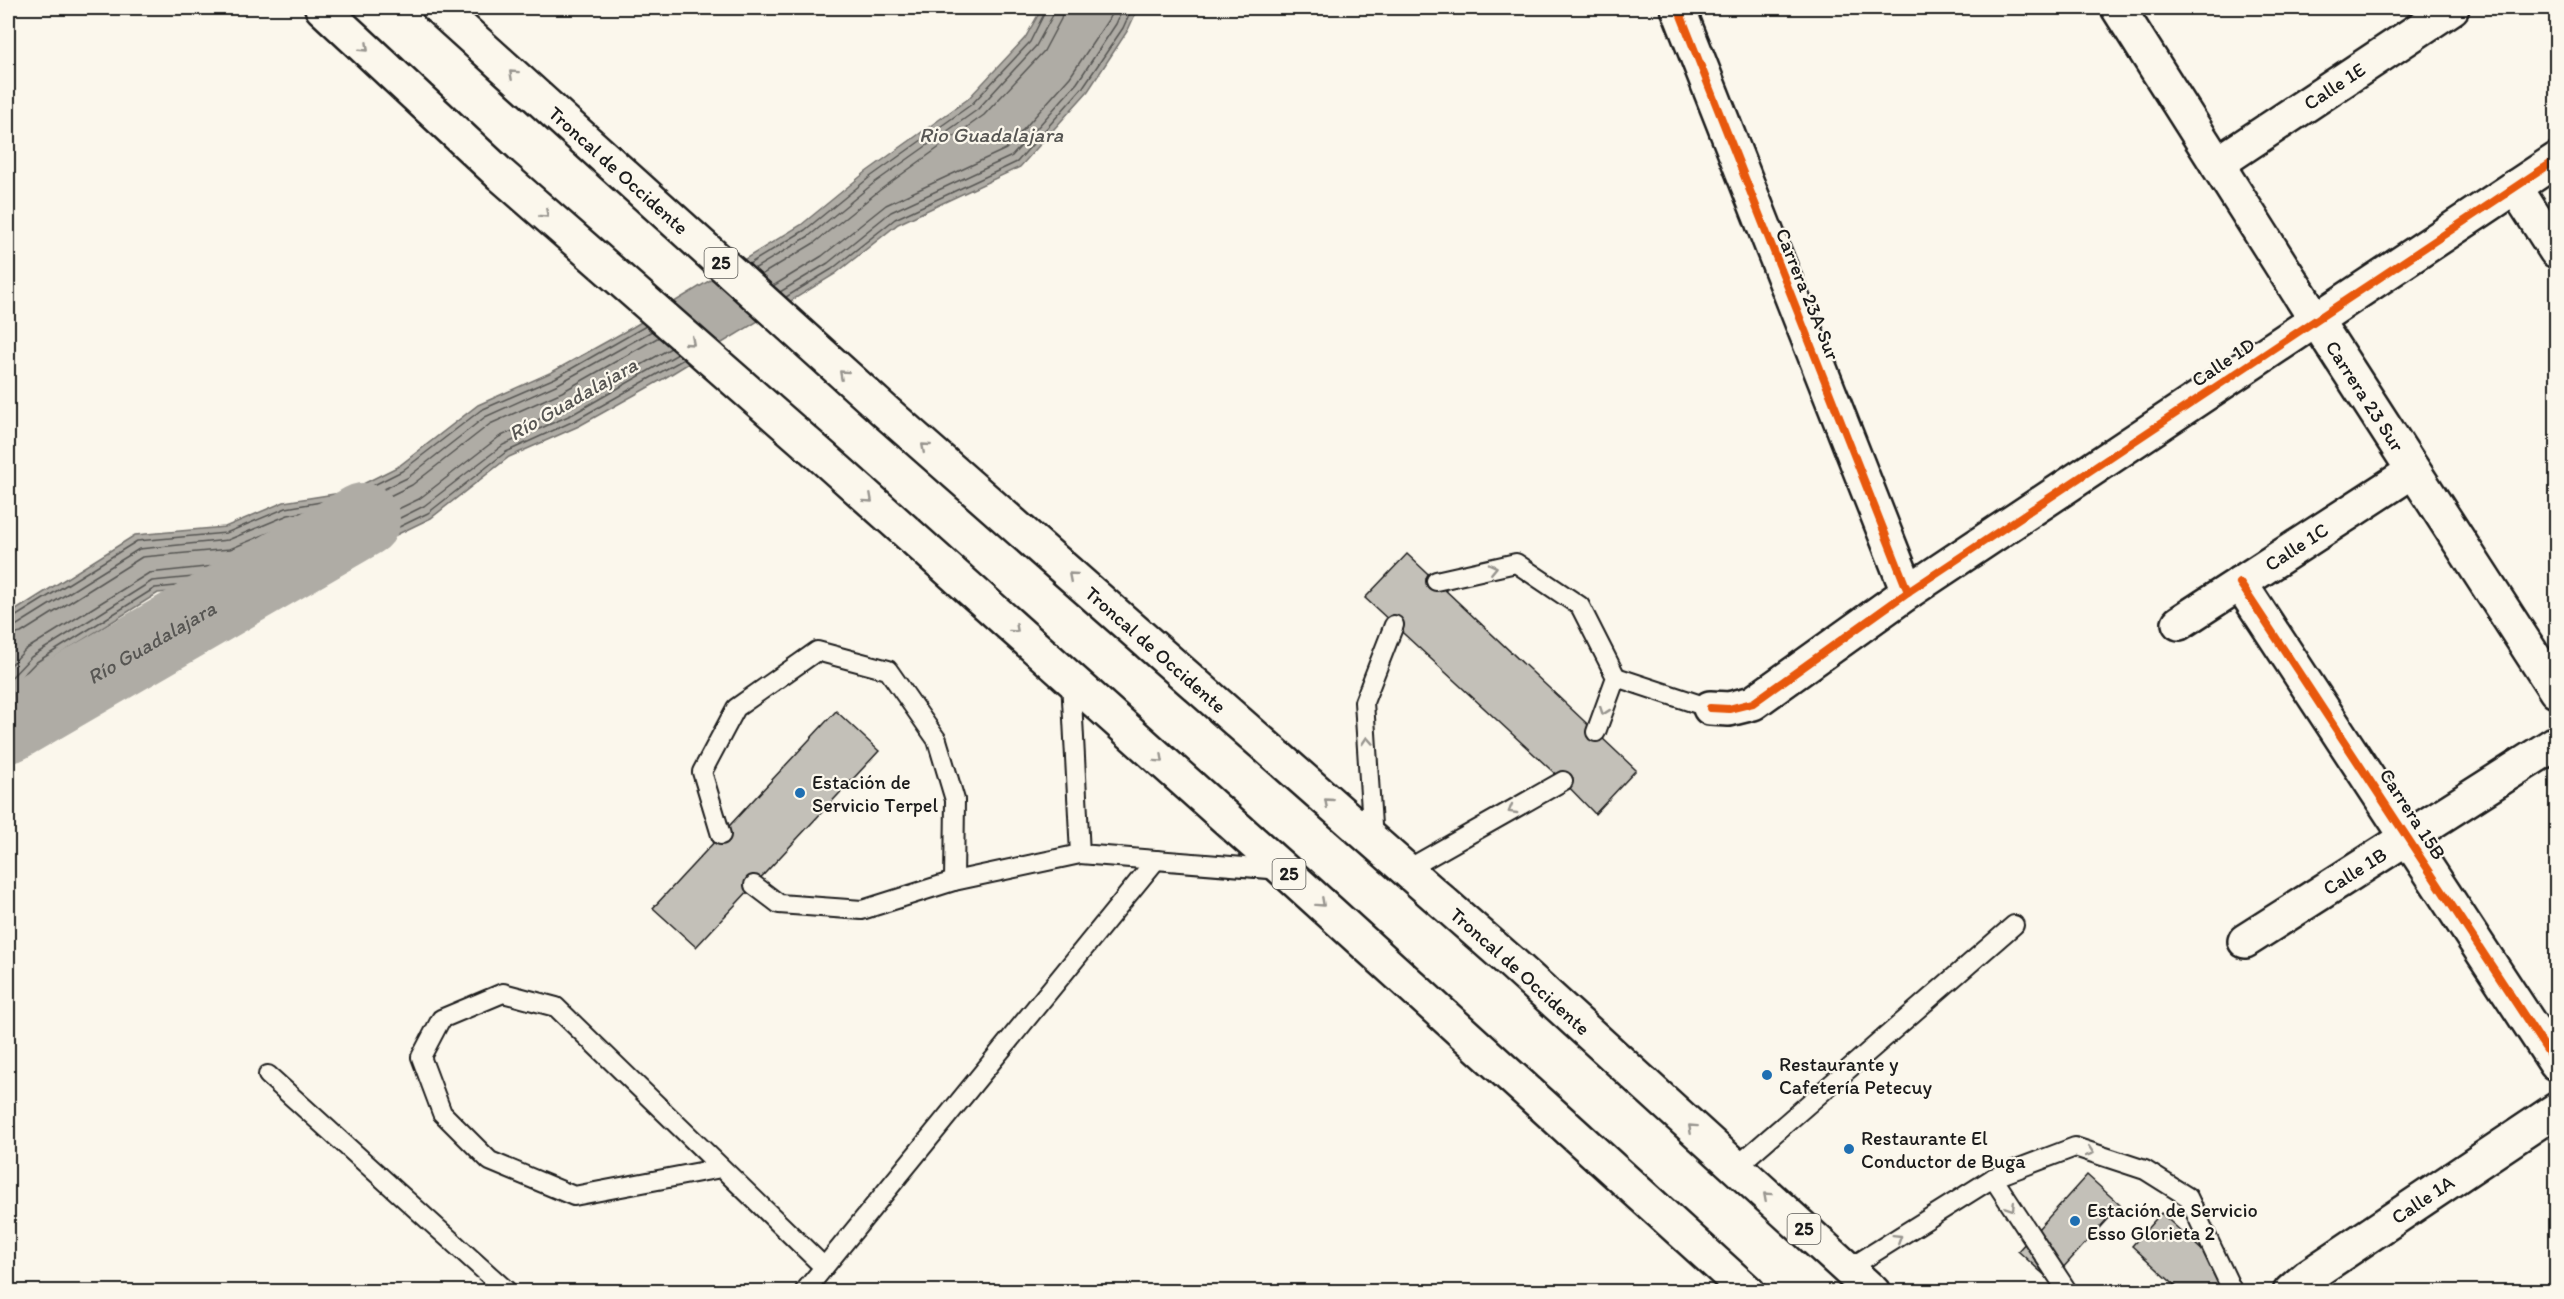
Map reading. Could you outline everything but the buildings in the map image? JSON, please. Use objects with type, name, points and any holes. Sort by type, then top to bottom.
[{"type":"main road","name":"25","points":[[322,8],[501,175],[826,460],[1285,871],[1748,1292]]},
{"type":"main road","name":"Troncal de Occidente","points":[[439,8],[887,413],[1406,870],[1873,1292]]},
{"type":"main road","name":"Carrera 23A Sur","points":[[1677,8],[1908,592]]},
{"type":"main road","name":"Carrera 23 Sur","points":[[2118,8],[2556,691]]},
{"type":"main road","name":"Calle 1E","points":[[2217,164],[2452,8]]},
{"type":"main road","name":"Calle 1D","points":[[1710,708],[1729,710],[1753,703],[1908,592],[2556,160]]},
{"type":"main road","points":[[2515,188],[2556,251]]},
{"type":"main road","name":"Calle 1C","points":[[2179,623],[2413,471]]},
{"type":"main road","name":"Carrera 15B","points":[[2240,583],[2556,1064]]},
{"type":"main road","name":"Calle 1B","points":[[2246,941],[2556,743]]},
{"type":"main road","name":"Calle 1A","points":[[2290,1292],[2307,1277],[2556,1110]]},
{"type":"lane","points":[[1436,581],[1516,562],[1580,606],[1616,677],[1710,708]]},
{"type":"lane","points":[[1373,841],[1364,702],[1394,625]]},
{"type":"lane","points":[[721,836],[702,771],[736,708],[817,651],[888,670],[937,740],[955,800],[954,881]]},
{"type":"lane","points":[[1596,732],[1616,677]]},
{"type":"lane","points":[[1071,680],[1080,854]]},
{"type":"lane","points":[[1406,870],[1563,781]]},
{"type":"lane","points":[[754,885],[779,903],[862,910],[954,881],[1080,854],[1285,871]]},
{"type":"lane","points":[[804,1292],[1156,860]]},
{"type":"lane","points":[[1736,1167],[2014,925]]},
{"type":"lane","points":[[721,1167],[574,1196],[490,1161],[442,1113],[422,1057],[441,1020],[503,993],[556,1006],[824,1267]]},
{"type":"lane","points":[[268,1075],[508,1292]]},
{"type":"lane","points":[[1848,1269],[1993,1178],[2075,1147],[2145,1170],[2188,1197],[2233,1292]]},
{"type":"lane","points":[[1993,1178],[2068,1292]]},
{"type":"water","name":"Rio Guadalajara","points":[[1042,8],[1138,8],[1128,30],[1088,91],[1020,167],[898,224],[835,274],[663,379],[579,426],[509,457],[431,518],[365,550],[301,560],[239,586],[158,593],[38,668],[8,700],[8,615],[135,535],[225,527],[284,502],[347,492],[399,466],[478,405],[552,372],[633,327],[801,225],[866,172],[968,99],[1025,38]]},
{"type":"waterway","name":"Río Guadalajara","points":[[8,726],[363,520]]},
{"type":"cycle path","points":[[1678,8],[1908,592]]},
{"type":"cycle path","points":[[1710,708],[1729,709],[1753,703],[1908,592],[2556,160]]},
{"type":"cycle path","points":[[2240,583],[2556,1064]]},
{"type":"place","name":"Estación de Servicio Terpel","points":[[800,793]]},
{"type":"place","name":"Restaurante y Cafetería Petecuy","points":[[1767,1075]]},
{"type":"place","name":"Restaurante El Conductor de Buga","points":[[1849,1149]]},
{"type":"place","name":"Estación de Servicio Esso Glorieta 2","points":[[2075,1221]]}]
